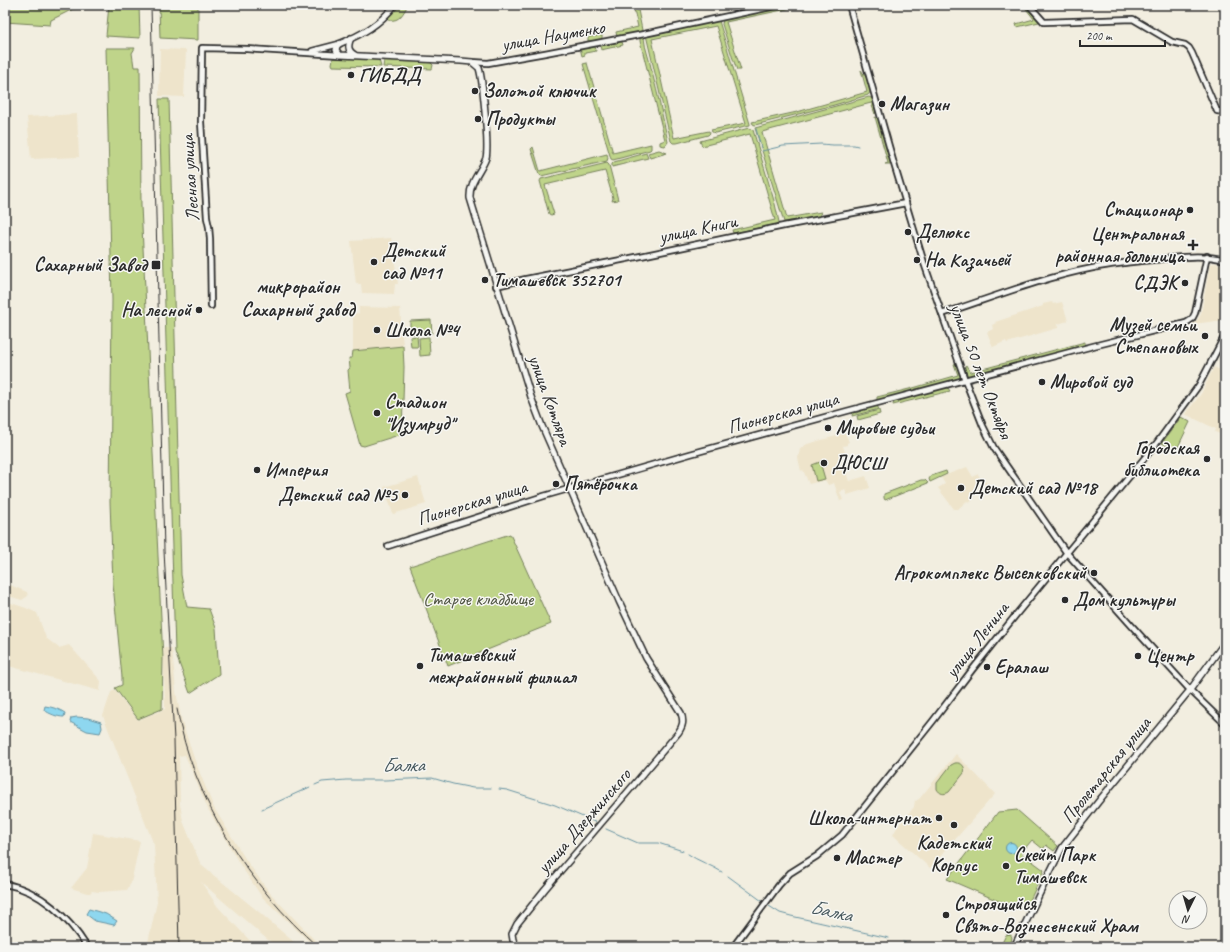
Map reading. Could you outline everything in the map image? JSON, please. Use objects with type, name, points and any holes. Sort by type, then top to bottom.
[{"type":"main road","points":[[309,52],[339,44],[374,27],[395,5]]},
{"type":"main road","name":"улица Науменко","points":[[349,52],[356,56],[488,63],[644,34],[780,5]]},
{"type":"main road","name":"улица 50 лет Октября","points":[[849,5],[924,263],[983,426],[994,448],[1066,552],[1190,690],[1225,724]]},
{"type":"main road","points":[[1029,5],[1044,22],[1133,19],[1172,42],[1187,46],[1192,53],[1217,111],[1225,112]]},
{"type":"main road","points":[[349,52],[348,46],[352,38]]},
{"type":"main road","points":[[339,44],[344,45],[349,52]]},
{"type":"main road","points":[[339,44],[336,50],[340,55]]},
{"type":"main road","name":"Лесная улица","points":[[211,306],[210,239],[207,218],[201,122],[202,48],[309,52]]},
{"type":"main road","points":[[309,52],[340,55],[349,52]]},
{"type":"main road","name":"улица Науменко","points":[[472,62],[479,68]]},
{"type":"main road","name":"улица Котляра","points":[[479,68],[487,148],[486,158],[470,190],[470,198],[496,286],[531,397],[542,426],[646,658],[681,713],[683,723]]},
{"type":"main road","name":"улица Книги","points":[[496,286],[784,226],[906,204]]},
{"type":"main road","name":"Пионерская улица","points":[[388,546],[570,488],[847,411],[1096,345],[1186,323],[1190,321],[1195,313],[1207,256]]},
{"type":"main road","points":[[942,314],[1054,277],[1093,268],[1130,262],[1186,257],[1212,256],[1225,260]]},
{"type":"main road","name":"улица Ленина","points":[[733,947],[779,885],[790,873],[817,856],[842,835],[1066,552],[1156,444],[1199,385],[1225,335]]},
{"type":"main road","name":"Пролетарская улица","points":[[1014,947],[1062,848],[1190,690],[1225,642]]},
{"type":"main road","name":"улица Дзержинского","points":[[519,947],[513,940],[513,930],[521,919],[550,883],[650,768],[682,728],[683,723]]},
{"type":"main road","points":[[5,884],[29,892],[48,903],[78,932],[88,947]]},
{"type":"shaded area","points":[[160,49],[186,50],[184,97],[159,96]]},
{"type":"shaded area","points":[[77,114],[79,157],[31,159],[27,117]]},
{"type":"shaded area","name":"Детский сад №11","points":[[391,238],[398,284],[395,284],[394,294],[362,293],[361,284],[356,284],[351,241]]},
{"type":"shaded area","points":[[1216,263],[1225,266],[1225,320],[1193,324],[1201,314],[1210,264]]},
{"type":"shaded area","points":[[1052,302],[1053,304],[1062,302],[1068,321],[1058,324],[1058,328],[1007,343],[1006,341],[993,347],[987,332],[993,329],[992,325],[996,323],[995,322]]},
{"type":"shaded area","name":"Школа №4","points":[[359,307],[400,308],[403,346],[353,351],[353,314],[359,313]]},
{"type":"shaded area","points":[[1214,367],[1225,372],[1225,427],[1220,434],[1215,432],[1216,429],[1185,414],[1201,394]]},
{"type":"shaded area","name":"ДЮСШ","points":[[845,433],[849,442],[847,445],[843,446],[850,468],[845,470],[849,481],[866,476],[870,488],[847,495],[845,490],[840,492],[843,500],[840,501],[834,483],[828,485],[825,480],[809,484],[803,470],[801,471],[798,458],[800,449],[807,444]]},
{"type":"shaded area","name":"Детский сад №18","points":[[967,467],[973,477],[978,474],[980,478],[987,483],[973,496],[974,498],[969,502],[967,501],[958,509],[954,509],[938,488],[945,484],[941,477]]},
{"type":"shaded area","name":"Детский сад №5","points":[[418,477],[426,504],[393,514],[384,487]]},
{"type":"shaded area","points":[[5,583],[27,592],[28,596],[22,600],[5,595]]},
{"type":"shaded area","points":[[5,601],[37,613],[46,638],[59,648],[69,645],[101,681],[100,691],[5,665]]},
{"type":"shaded area","points":[[163,648],[172,648],[176,692],[182,722],[195,761],[214,808],[246,860],[270,893],[321,947],[315,947],[262,897],[239,863],[208,809],[185,755],[179,756],[180,804],[183,821],[201,865],[296,944],[293,947],[276,947],[201,882],[218,907],[256,947],[147,947],[157,902],[154,845],[103,716],[111,692],[115,690],[138,720],[165,709]]},
{"type":"shaded area","name":"Школа-интернат","points":[[956,754],[995,794],[930,868],[893,835],[914,807],[915,800],[916,801],[920,798]]},
{"type":"shaded area","points":[[93,833],[140,841],[131,883],[127,890],[92,891],[87,893],[71,888],[87,868]]},
{"type":"green space","points":[[5,5],[89,5],[89,8],[73,9],[51,20],[50,25],[5,22]]},
{"type":"green space","points":[[109,5],[139,5],[140,38],[106,36]]},
{"type":"green space","points":[[159,5],[198,5],[198,40],[160,38]]},
{"type":"green space","points":[[398,5],[408,5],[399,18],[396,20],[389,20],[388,16]]},
{"type":"green space","points":[[633,5],[637,5],[642,30],[641,32],[617,37],[616,32],[638,27]]},
{"type":"green space","points":[[787,5],[806,5],[726,22],[741,70],[737,70],[722,24],[723,20]]},
{"type":"green space","points":[[1023,5],[1027,5],[1039,22],[1017,27],[1016,24],[1034,19]]},
{"type":"green space","points":[[715,20],[719,21],[750,125],[715,133],[711,130],[746,123],[716,26],[652,39],[674,138],[709,131],[710,133],[708,135],[673,143],[671,141],[646,35]]},
{"type":"green space","points":[[602,35],[602,39],[588,41],[588,37]]},
{"type":"green space","points":[[640,36],[643,36],[644,38],[668,142],[665,146],[660,145],[660,142],[665,140]]},
{"type":"green space","points":[[621,39],[623,45],[601,50],[600,44]]},
{"type":"green space","points":[[595,46],[596,51],[585,53],[585,55],[582,56],[580,48]]},
{"type":"green space","points":[[106,48],[135,48],[132,53],[134,67],[140,67],[141,206],[163,659],[162,709],[138,719],[115,688],[122,685],[122,677],[113,584],[110,502],[112,300]]},
{"type":"green space","points":[[333,58],[376,59],[379,60],[381,67],[333,66]]},
{"type":"green space","points":[[384,61],[430,62],[433,65],[432,69],[383,67]]},
{"type":"green space","points":[[587,63],[613,153],[651,144],[650,150],[613,160],[611,159],[583,64]]},
{"type":"green space","points":[[861,70],[868,80],[871,91],[868,95],[755,125],[752,122],[797,112],[867,92]]},
{"type":"green space","points":[[869,97],[873,99],[876,112],[875,114],[871,103],[762,132],[787,218],[821,212],[819,217],[784,222],[755,128]]},
{"type":"green space","points":[[159,99],[169,99],[181,575],[187,607],[209,609],[216,628],[219,674],[190,693],[175,652]]},
{"type":"green space","points":[[875,117],[879,119],[891,164],[885,164],[888,163]]},
{"type":"green space","points":[[749,128],[753,130],[779,222],[778,224],[733,233],[732,230],[775,220],[750,134],[702,146],[700,141]]},
{"type":"green space","points":[[533,147],[540,171],[607,154],[608,158],[607,161],[541,176],[531,149]]},
{"type":"green space","points":[[659,150],[667,153],[650,158],[648,153]]},
{"type":"green space","points":[[646,153],[648,158],[612,167],[614,162]]},
{"type":"green space","points":[[607,163],[609,165],[618,200],[612,201],[613,198],[605,171],[545,185],[554,214],[549,214],[540,181],[541,179]]},
{"type":"green space","points":[[431,320],[432,333],[410,334],[410,321]]},
{"type":"green space","points":[[417,336],[418,347],[411,347],[410,337]]},
{"type":"green space","points":[[429,337],[430,355],[420,356],[419,338]]},
{"type":"green space","points":[[1085,342],[1085,346],[968,377],[965,368],[966,365],[971,372]]},
{"type":"green space","name":"Стадион \"Изумруд\"","points":[[403,346],[404,367],[402,434],[364,446],[360,445],[345,393],[350,391],[348,370],[350,368],[349,358],[352,358],[353,351]]},
{"type":"green space","points":[[957,363],[962,377],[960,380],[877,401],[877,397],[958,375],[954,364]]},
{"type":"green space","points":[[946,387],[950,391],[893,405],[894,401]]},
{"type":"green space","points":[[877,406],[879,409],[852,416],[853,411],[856,413]]},
{"type":"green space","points":[[879,410],[880,414],[858,420],[857,416]]},
{"type":"green space","points":[[1181,417],[1190,422],[1176,451],[1162,443]]},
{"type":"green space","points":[[820,462],[825,479],[816,481],[812,465]]},
{"type":"green space","points":[[946,471],[947,474],[930,482],[929,479],[931,476]]},
{"type":"green space","points":[[921,480],[925,480],[928,483],[885,500],[884,494]]},
{"type":"green space","name":"Старое кладбище","points":[[510,534],[551,624],[448,666],[410,566]]},
{"type":"green space","points":[[960,763],[963,765],[964,773],[949,792],[945,794],[941,793],[937,789],[937,783],[951,765]]},
{"type":"green space","points":[[1017,810],[1058,846],[1054,851],[1046,845],[1043,849],[1032,840],[1021,853],[1044,870],[1026,909],[996,900],[947,879],[998,812]]},
{"type":"green space","points":[[1010,934],[1012,937],[1010,947],[1000,947],[1006,935]]},
{"type":"water","points":[[45,706],[55,708],[65,713],[64,717],[56,716],[44,710]]},
{"type":"water","points":[[71,718],[88,718],[101,722],[102,728],[100,733],[87,731],[70,722]]},
{"type":"water","points":[[1009,843],[1013,843],[1015,844],[1015,852],[1009,853],[1006,850],[1006,846]]},
{"type":"water","points":[[89,909],[106,914],[117,921],[114,925],[95,921],[86,914]]},
{"type":"waterway","points":[[756,129],[762,151],[783,146],[821,144],[858,146]]},
{"type":"waterway","name":"Балка","points":[[315,785],[322,782],[346,780],[432,778],[473,788],[491,788]]},
{"type":"waterway","name":"Балка","points":[[262,809],[310,787]]},
{"type":"waterway","name":"Балка","points":[[499,789],[507,790],[555,805],[597,823]]},
{"type":"waterway","name":"Балка","points":[[606,829],[638,843],[658,843],[683,851]]},
{"type":"waterway","name":"Балка","points":[[688,854],[722,872]]},
{"type":"waterway","name":"Балка","points":[[728,876],[762,901]]},
{"type":"waterway","name":"Балка","points":[[769,906],[780,913],[791,916],[889,938]]},
{"type":"waterway","name":"Балка","points":[[903,942],[917,947]]},
{"type":"railway","points":[[151,5],[164,551],[174,740],[179,947]]},
{"type":"railway","points":[[177,709],[185,743],[196,776],[228,840],[270,897],[293,923],[318,947]]},
{"type":"place","name":"ГИБДД","points":[[351,75]]},
{"type":"place","name":"Золотой ключик","points":[[475,91]]},
{"type":"place","name":"Магазин","points":[[882,104]]},
{"type":"place","name":"Продукты","points":[[478,119]]},
{"type":"place","name":"Стационар","points":[[1190,210]]},
{"type":"place","name":"Делюкс","points":[[908,232]]},
{"type":"place","name":"Центральная районная больница","points":[[1193,245]]},
{"type":"place","name":"На Казачьей","points":[[917,260]]},
{"type":"place","name":"Детский сад №11","points":[[374,262]]},
{"type":"place","name":"Сахарный Завод","points":[[156,265]]},
{"type":"place","name":"Тимашевск 352701","points":[[485,280]]},
{"type":"place","name":"СДЭК","points":[[1185,283]]},
{"type":"place","name":"На лесной","points":[[199,310]]},
{"type":"place","name":"Школа №4","points":[[377,330]]},
{"type":"place","name":"Музей семьи Степановых","points":[[1205,336]]},
{"type":"place","name":"Мировой суд","points":[[1042,382]]},
{"type":"place","name":"Стадион \"Изумруд\"","points":[[377,413]]},
{"type":"place","name":"Мировые судьи","points":[[828,428]]},
{"type":"place","name":"Городская библиотека","points":[[1207,459]]},
{"type":"place","name":"ДЮСШ","points":[[824,463]]},
{"type":"place","name":"Империя","points":[[257,470]]},
{"type":"place","name":"Пятёрочка","points":[[556,484]]},
{"type":"place","name":"Детский сад №18","points":[[961,488]]},
{"type":"place","name":"Детский сад №5","points":[[405,495]]},
{"type":"place","name":"Агрокомплекс Выселковский","points":[[1094,573]]},
{"type":"place","name":"Дом культуры","points":[[1065,600]]},
{"type":"place","name":"Центр","points":[[1138,656]]},
{"type":"place","name":"Тимашевский межрайонный филиал","points":[[420,666]]},
{"type":"place","name":"Ералаш","points":[[987,667]]},
{"type":"place","name":"Школа-интернат","points":[[939,818]]},
{"type":"place","name":"Кадетский Корпус","points":[[954,825]]},
{"type":"place","name":"Мастер","points":[[837,858]]},
{"type":"place","name":"Скейт Парк Тимашевск","points":[[1006,866]]},
{"type":"place","name":"Строящийся Свято-Вознесенский Храм","points":[[946,915]]},
{"type":"district","name":"микрорайон Сахарный завод","points":[[298,298]]}]
